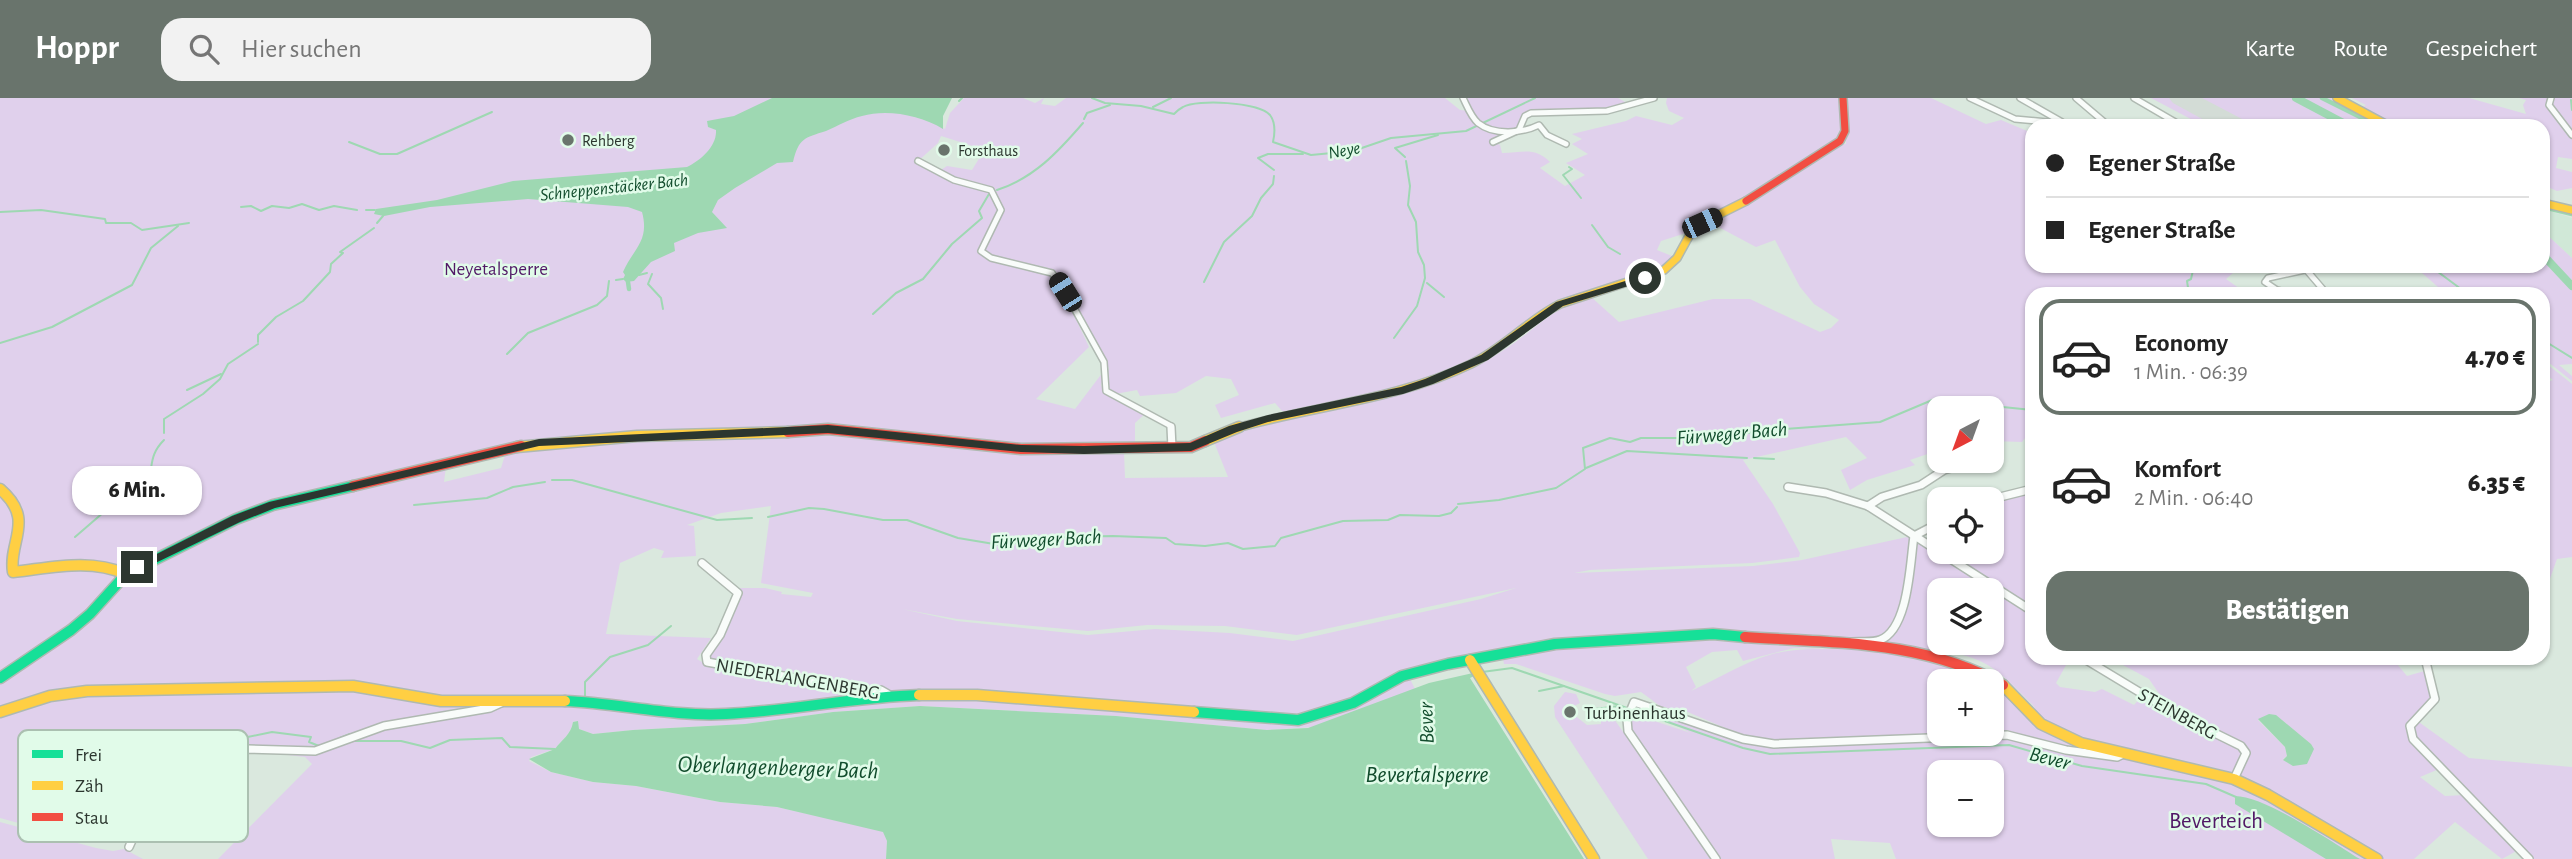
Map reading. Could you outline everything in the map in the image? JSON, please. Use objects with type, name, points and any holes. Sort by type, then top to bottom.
[{"type":"street","points":[[1463,98],[1473,120],[1483,125],[1506,132],[1525,132],[1539,125],[1547,135],[1566,144]]},
{"type":"street","points":[[1493,142],[1519,130],[1525,116],[1531,113],[1613,112],[1654,98]]},
{"type":"street","points":[[0,678],[71,630],[90,614],[126,574],[260,509],[517,447],[659,435],[754,435],[828,429],[1021,449],[1191,447],[1233,429],[1268,419],[1422,384],[1478,361],[1560,304],[1659,273],[1674,261],[1694,227],[1740,205],[1840,141],[1845,131],[1843,98]]},
{"type":"street","points":[[1970,98],[2015,119],[2025,120]]},
{"type":"street","points":[[2020,98],[2057,119]]},
{"type":"street","points":[[2076,98],[2101,119]]},
{"type":"street","points":[[2125,98],[2145,109]]},
{"type":"street","points":[[2134,98],[2169,119]]},
{"type":"street","points":[[2337,98],[2376,119]]},
{"type":"street","points":[[2552,98],[2549,105],[2572,135]]},
{"type":"street","points":[[918,162],[958,182],[984,185],[997,196],[1001,210],[981,251],[991,258],[1052,273],[1105,363],[1107,369],[1103,384],[1106,391],[1171,426],[1172,448]]},
{"type":"street","points":[[2550,204],[2570,208]]},
{"type":"street","points":[[2272,287],[2265,282],[2268,278],[2286,273]]},
{"type":"street","points":[[2308,273],[2321,287]]},
{"type":"street","points":[[1868,506],[1882,497],[1921,485],[1939,473]]},
{"type":"street","points":[[1788,487],[1819,491],[1868,506],[2025,607]]},
{"type":"street","points":[[0,489],[11,498],[15,508],[18,536],[11,562],[13,572],[74,566],[114,567],[126,574]]},
{"type":"street","points":[[2004,496],[2025,491]]},
{"type":"street","points":[[1914,537],[1927,530]]},
{"type":"street","points":[[1843,645],[1845,642],[1880,640],[1894,628],[1906,594],[1914,537]]},
{"type":"street","name":"NIEDERLANGENBERG","points":[[702,563],[734,586],[738,593],[720,635],[706,655],[708,662],[860,690],[881,690],[889,695]]},
{"type":"street","points":[[0,712],[69,693],[168,688],[353,686],[441,701],[588,701],[653,712],[712,714],[889,695],[977,695],[1298,720],[1353,703],[1402,676],[1470,660],[1555,644],[1699,634],[1917,652],[1967,664],[2004,686],[2050,730],[2081,743],[2234,779],[2268,795],[2377,859]]},
{"type":"street","points":[[1470,660],[1594,859]]},
{"type":"street","name":"STEINBERG","points":[[2095,665],[2174,713],[2241,746],[2246,753],[2234,779]]},
{"type":"street","points":[[2427,665],[2436,694],[2430,707],[2410,726],[2413,739],[2529,859]]},
{"type":"street","points":[[248,748],[317,750],[366,730],[490,709],[501,703]]},
{"type":"street","points":[[1716,859],[1628,731],[1630,709],[1641,703],[1743,739],[1774,744],[2007,735],[2099,756],[2117,757],[2123,755],[2123,752]]},
{"type":"street","points":[[129,847],[132,842]]},
{"type":"shaded area","points":[[2550,211],[2572,218],[2572,258],[2550,238]]},
{"type":"green space","points":[[0,98],[951,98],[943,115],[941,127],[945,129],[950,113],[964,98],[1023,98],[1035,103],[1044,98],[1041,104],[1055,106],[1066,98],[1445,98],[1460,110],[1469,111],[1464,98],[1618,98],[1627,103],[1623,110],[1613,112],[1531,113],[1525,116],[1519,130],[1494,142],[1500,145],[1502,153],[1533,152],[1544,157],[1550,162],[1540,168],[1565,186],[1585,175],[1566,163],[1588,154],[1572,144],[1582,139],[1572,134],[1626,121],[1636,116],[1672,125],[1684,118],[1669,111],[1667,98],[1840,98],[1843,130],[1839,138],[1738,204],[1700,222],[1683,234],[1661,241],[1657,250],[1677,258],[1664,270],[1652,276],[1556,300],[1481,354],[1478,361],[1468,361],[1411,384],[1290,411],[1282,411],[1275,403],[1221,418],[1215,405],[1239,395],[1231,379],[1206,376],[1176,393],[1140,396],[1137,390],[1115,394],[1104,384],[1109,368],[1054,272],[1048,268],[987,255],[983,250],[1000,212],[980,251],[983,256],[1048,273],[1074,315],[1089,347],[1036,399],[1075,409],[1106,368],[1101,385],[1105,394],[1147,412],[1135,423],[1135,447],[1020,447],[824,427],[754,433],[677,432],[550,441],[555,447],[657,439],[827,433],[1020,452],[1124,452],[1125,478],[1228,477],[1214,442],[1269,423],[1381,399],[1436,383],[1468,370],[1508,348],[1559,310],[1590,296],[1619,322],[1713,299],[1750,299],[1820,332],[1831,328],[1839,320],[1814,304],[1800,287],[1775,240],[1756,247],[1709,222],[1745,205],[1840,144],[1846,144],[1846,98],[1931,98],[1986,124],[2001,120],[2025,130],[2025,273],[2233,273],[2226,279],[2237,287],[2025,287],[2025,438],[2022,442],[2004,441],[2004,396],[1927,396],[1927,454],[1910,460],[1915,465],[1867,480],[1850,490],[1841,470],[1867,458],[1846,437],[1743,460],[1773,504],[1800,553],[1799,557],[1752,563],[1574,573],[1753,566],[1802,560],[1907,537],[1910,538],[1910,547],[1900,609],[1896,621],[1883,637],[1851,641],[1685,631],[1519,648],[1406,671],[1415,689],[1315,727],[1267,730],[1116,716],[920,706],[833,712],[745,724],[593,734],[579,729],[577,721],[573,722],[568,734],[555,749],[531,757],[529,761],[551,772],[593,782],[636,786],[720,802],[777,807],[883,831],[887,841],[886,859],[218,859],[235,842],[248,842],[248,829],[312,764],[305,757],[248,751],[248,730],[18,730],[18,823],[0,818],[0,715],[68,696],[104,692],[106,688],[72,690],[0,710],[0,681],[75,630],[118,586],[108,586],[69,627],[0,673],[0,492],[9,502],[16,523],[15,544],[7,572],[14,576],[27,574],[29,571],[14,569],[19,524],[16,503],[10,494],[0,487]],"holes":[[[941,136],[973,146],[966,154],[980,157],[972,170],[947,166],[938,172],[916,163],[938,143]],[[506,452],[501,468],[444,482],[446,466]],[[771,506],[761,583],[813,593],[811,597],[781,594],[782,592],[765,588],[739,588],[732,615],[707,656],[713,663],[707,665],[697,659],[711,638],[606,634],[620,563],[654,548],[664,551],[661,558],[696,556],[694,526],[687,525],[721,513]],[[1516,588],[1481,599],[1293,641],[1230,633],[1155,629],[1088,635],[957,621],[902,609],[957,619],[1088,631],[1147,625],[1225,626],[1297,635]]]},
{"type":"green space","points":[[2151,98],[2333,98],[2370,119],[2191,119]]},
{"type":"green space","points":[[2352,98],[2469,98],[2526,114],[2523,105],[2526,100],[2519,98],[2572,98],[2572,159],[2558,157],[2556,168],[2572,172],[2572,188],[2557,191],[2550,188],[2550,119],[2382,119],[2362,107],[2366,105]]},
{"type":"green space","points":[[2550,238],[2572,258],[2572,364],[2559,365],[2572,376],[2572,381],[2550,364],[2550,287],[2438,287],[2422,273],[2550,273]]},
{"type":"green space","points":[[2550,367],[2572,384],[2572,557],[2557,559],[2550,578],[2550,381],[2553,380],[2550,378]]},
{"type":"green space","points":[[2025,494],[2025,605],[2004,591],[2004,578],[1983,578],[1961,564],[2004,564],[2004,498]]},
{"type":"green space","points":[[1916,541],[1927,548],[1927,564],[1953,564],[1976,578],[1927,578],[1927,649],[1881,645],[1880,642],[1890,635],[1897,625],[1907,598]]},
{"type":"green space","points":[[2004,596],[2025,609],[2025,665],[2066,665],[2056,683],[2060,687],[2095,692],[2102,689],[2134,705],[2143,695],[2171,711],[2149,679],[2123,665],[2398,665],[2407,676],[2428,670],[2436,694],[2416,720],[2469,758],[2572,767],[2572,859],[2529,859],[2520,849],[2502,859],[2455,822],[2414,859],[2383,859],[2249,782],[2252,780],[2239,777],[2247,757],[2242,750],[2242,757],[2232,773],[2076,737],[2032,712],[2035,708],[2004,678],[2004,669],[1993,669],[1962,655],[2004,655]],"holes":[[[2269,714],[2286,723],[2293,766],[2283,759],[2287,756],[2285,747],[2258,720]],[[2439,769],[2465,795],[2445,796],[2420,777]]]},
{"type":"green space","points":[[1706,640],[1881,652],[1944,663],[1964,669],[1927,669],[1927,735],[1773,740],[1744,736],[1683,710],[1682,713],[1671,713],[1743,739],[1774,744],[1927,738],[1927,746],[2004,746],[2004,691],[2034,724],[2063,742],[2129,759],[2212,775],[2273,804],[2368,859],[1896,859],[1890,843],[1831,839],[1835,859],[1718,859],[1630,733],[1628,723],[1630,716],[1639,716],[1691,733],[1650,713],[1667,711],[1641,692],[1615,696],[1605,694],[1516,664],[1504,664],[1503,659],[1573,647]],"holes":[[[1794,648],[1822,649],[1769,655],[1691,691],[1696,687],[1686,667],[1712,652],[1737,650],[1743,661]]]},
{"type":"green space","points":[[1565,692],[1576,694],[1580,703],[1566,710],[1567,715],[1574,715],[1587,725],[1601,724],[1601,719],[1614,719],[1712,859],[1648,859],[1555,717],[1554,706]]},
{"type":"green space","points":[[0,822],[18,827],[18,842],[74,842],[113,851],[124,849],[143,859],[0,859]]},
{"type":"water","name":"Neyetalsperre","points":[[772,98],[952,98],[943,116],[943,129],[914,117],[882,113],[857,117],[807,138],[800,143],[793,162],[777,163],[718,200],[712,212],[727,228],[698,233],[674,243],[675,251],[651,262],[634,281],[626,282],[623,272],[642,238],[644,222],[642,212],[628,207],[528,199],[430,207],[384,216],[374,214],[376,209],[437,200],[513,181],[687,167],[698,161],[714,142],[716,130],[708,127],[707,121],[734,116]]},
{"type":"water","name":"Bevertalsperre","points":[[1473,673],[1474,676],[1470,678],[1584,859],[886,859],[887,841],[883,832],[777,807],[720,802],[636,786],[593,782],[551,772],[529,759],[555,749],[568,734],[573,722],[578,721],[579,729],[593,734],[745,724],[833,712],[920,706],[1116,716],[1267,730],[1308,728],[1429,683]]},
{"type":"water","points":[[2269,714],[2276,715],[2311,744],[2314,749],[2307,764],[2293,766],[2283,760],[2287,756],[2285,747],[2258,719]]},
{"type":"water","name":"Beverteich","points":[[2235,796],[2263,803],[2280,811],[2360,859],[2326,859],[2235,804]]},
{"type":"waterway","name":"Neye","points":[[959,101],[962,98]]},
{"type":"waterway","name":"Neye","points":[[1092,98],[1105,103],[1141,106],[1174,114],[1183,107],[1201,103],[1254,107],[1272,118],[1273,142],[1311,155],[1353,151],[1391,138],[1466,131],[1535,98]]},
{"type":"waterway","points":[[1153,107],[1171,98]]},
{"type":"waterway","points":[[2296,98],[2336,119]]},
{"type":"waterway","points":[[2322,98],[2364,119]]},
{"type":"waterway","points":[[2571,100],[2572,110]]},
{"type":"waterway","points":[[1084,119],[1087,113],[1110,105]]},
{"type":"waterway","points":[[349,142],[380,154],[397,154],[492,112]]},
{"type":"waterway","points":[[997,190],[1034,171],[1055,154],[1083,123]]},
{"type":"waterway","points":[[1405,157],[1395,148],[1438,135]]},
{"type":"waterway","points":[[1274,170],[1258,158],[1268,154],[1303,154]]},
{"type":"waterway","points":[[1394,338],[1417,306],[1425,278],[1424,265],[1418,252],[1416,222],[1408,205],[1410,186],[1406,161]]},
{"type":"waterway","points":[[1569,167],[1572,169],[1563,175],[1581,198]]},
{"type":"waterway","points":[[1204,282],[1224,242],[1252,216],[1261,198],[1273,184],[1274,176]]},
{"type":"waterway","points":[[873,314],[896,293],[923,279],[952,244],[982,218],[979,211],[989,194]]},
{"type":"waterway","points":[[241,207],[251,206],[261,211],[272,206],[289,208],[302,204],[319,210],[334,206],[357,210]]},
{"type":"waterway","points":[[2550,209],[2572,214]]},
{"type":"waterway","points":[[0,212],[41,210],[105,219],[106,223],[131,223],[142,230],[189,223]]},
{"type":"waterway","points":[[366,210],[375,210]]},
{"type":"waterway","name":"Schneppenstäcker Bach","points":[[377,223],[383,216]]},
{"type":"waterway","points":[[1592,225],[1608,247],[1620,254]]},
{"type":"waterway","points":[[0,343],[52,327],[132,285],[151,248],[178,226]]},
{"type":"waterway","name":"Schneppenstäcker Bach","points":[[258,342],[258,335],[276,317],[303,301],[330,272],[331,264],[343,253],[340,252],[374,228]]},
{"type":"waterway","points":[[2550,262],[2572,286]]},
{"type":"waterway","points":[[639,275],[647,273]]},
{"type":"waterway","name":"Fürweger Bach","points":[[2188,287],[2187,281],[2191,279],[2192,273]]},
{"type":"waterway","name":"Fürweger Bach","points":[[2439,273],[2458,287]]},
{"type":"waterway","points":[[652,274],[648,284],[661,298],[663,309]]},
{"type":"waterway","points":[[616,280],[623,279]]},
{"type":"waterway","points":[[507,354],[528,333],[597,305],[607,296],[609,281]]},
{"type":"waterway","points":[[628,282],[629,289]]},
{"type":"waterway","points":[[1427,283],[1444,297]]},
{"type":"waterway","name":"Schneppenstäcker Bach","points":[[164,433],[164,419],[203,394],[220,379],[228,364],[258,344]]},
{"type":"waterway","name":"Fürweger Bach","points":[[2550,344],[2572,358]]},
{"type":"waterway","points":[[187,390],[221,374]]},
{"type":"waterway","name":"Fürweger Bach","points":[[1458,504],[1499,500],[1556,488],[1585,469],[1583,448],[1610,438],[1630,442],[1641,438],[1686,438],[1701,434],[1718,439],[1757,431],[1880,422],[1927,402]]},
{"type":"waterway","name":"Fürweger Bach","points":[[2004,407],[2025,409]]},
{"type":"waterway","name":"Schneppenstäcker Bach","points":[[127,495],[145,483],[153,456],[164,440]]},
{"type":"waterway","points":[[1586,468],[1627,451],[1747,458]]},
{"type":"waterway","points":[[1754,458],[1774,459]]},
{"type":"waterway","name":"Fürweger Bach","points":[[552,480],[572,480],[717,520],[752,518]]},
{"type":"waterway","name":"Fürweger Bach","points":[[414,505],[487,498],[513,487],[545,482]]},
{"type":"waterway","name":"Schneppenstäcker Bach","points":[[75,537],[119,499]]},
{"type":"waterway","name":"Fürweger Bach","points":[[768,517],[809,508],[824,509],[883,520],[907,520],[958,538],[1000,545],[1064,537],[1113,536],[1166,538],[1175,544],[1205,546],[1228,543],[1243,549],[1275,546],[1281,538],[1343,521],[1388,520],[1400,515],[1439,516],[1451,513],[1457,507]]},
{"type":"waterway","points":[[585,696],[585,682],[610,657],[648,645],[671,626]]},
{"type":"waterway","name":"Bever","points":[[1482,672],[1512,668],[1564,686]]},
{"type":"waterway","points":[[1539,691],[1564,686]]},
{"type":"waterway","name":"Bever","points":[[1564,686],[1627,708]]},
{"type":"waterway","name":"Bever","points":[[1595,709],[1619,706]]},
{"type":"waterway","name":"Bever","points":[[1633,710],[1743,748],[1770,754],[2009,745],[2082,766],[2206,784],[2236,797]]},
{"type":"waterway","name":"Oberlangenberger Bach","points":[[248,737],[272,732],[311,737],[309,742],[319,746]]},
{"type":"waterway","name":"Oberlangenberger Bach","points":[[340,738],[350,734]]},
{"type":"waterway","name":"Oberlangenberger Bach","points":[[351,741],[401,741],[430,748],[450,740],[502,738],[510,747],[555,749]]},
{"type":"runway","points":[[2182,98],[2222,119]]},
{"type":"traffic: fast","points":[[0,678],[71,630],[90,614],[126,574],[236,519],[273,505],[353,486]]},
{"type":"traffic: fast","points":[[1194,712],[1298,720],[1353,703],[1402,676],[1448,664],[1555,644],[1713,634],[1745,637]]},
{"type":"traffic: fast","points":[[565,701],[685,713],[726,714],[870,697],[919,695]]},
{"type":"traffic: slow","points":[[2337,98],[2376,119]]},
{"type":"traffic: slow","points":[[1205,441],[1268,419],[1415,387],[1472,364],[1507,343],[1544,312],[1560,304],[1664,270],[1677,258],[1694,227],[1746,201]]},
{"type":"traffic: slow","points":[[2550,205],[2572,210]]},
{"type":"traffic: slow","points":[[517,447],[637,436],[788,432]]},
{"type":"traffic: slow","points":[[0,489],[11,500],[17,514],[18,537],[12,562],[13,572],[86,565],[114,569],[126,574]]},
{"type":"traffic: slow","points":[[1470,660],[1594,859]]},
{"type":"traffic: slow","points":[[0,712],[50,696],[87,691],[353,686],[441,701],[565,701]]},
{"type":"traffic: slow","points":[[2004,686],[2041,724],[2081,743],[2234,779],[2268,795],[2377,859]]},
{"type":"traffic: slow","points":[[919,695],[977,695],[1194,712]]},
{"type":"traffic: jam","points":[[1746,201],[1840,141],[1845,131],[1843,98]]},
{"type":"traffic: jam","points":[[788,432],[828,429],[1021,449],[1191,447],[1205,441]]},
{"type":"traffic: jam","points":[[353,486],[521,446]]},
{"type":"traffic: jam","points":[[1745,637],[1843,643],[1915,652],[1973,669]]},
{"type":"place","name":"Rehberg","points":[[568,140]]},
{"type":"place","name":"Forsthaus","points":[[944,150]]},
{"type":"place","name":"Turbinenhaus","points":[[1570,712]]},
{"type":"route","points":[[137,567],[260,509],[443,463],[539,443],[659,435],[754,435],[828,429],[1021,449],[1191,447],[1233,429],[1268,419],[1429,382],[1485,357],[1560,304],[1645,278]]}]
